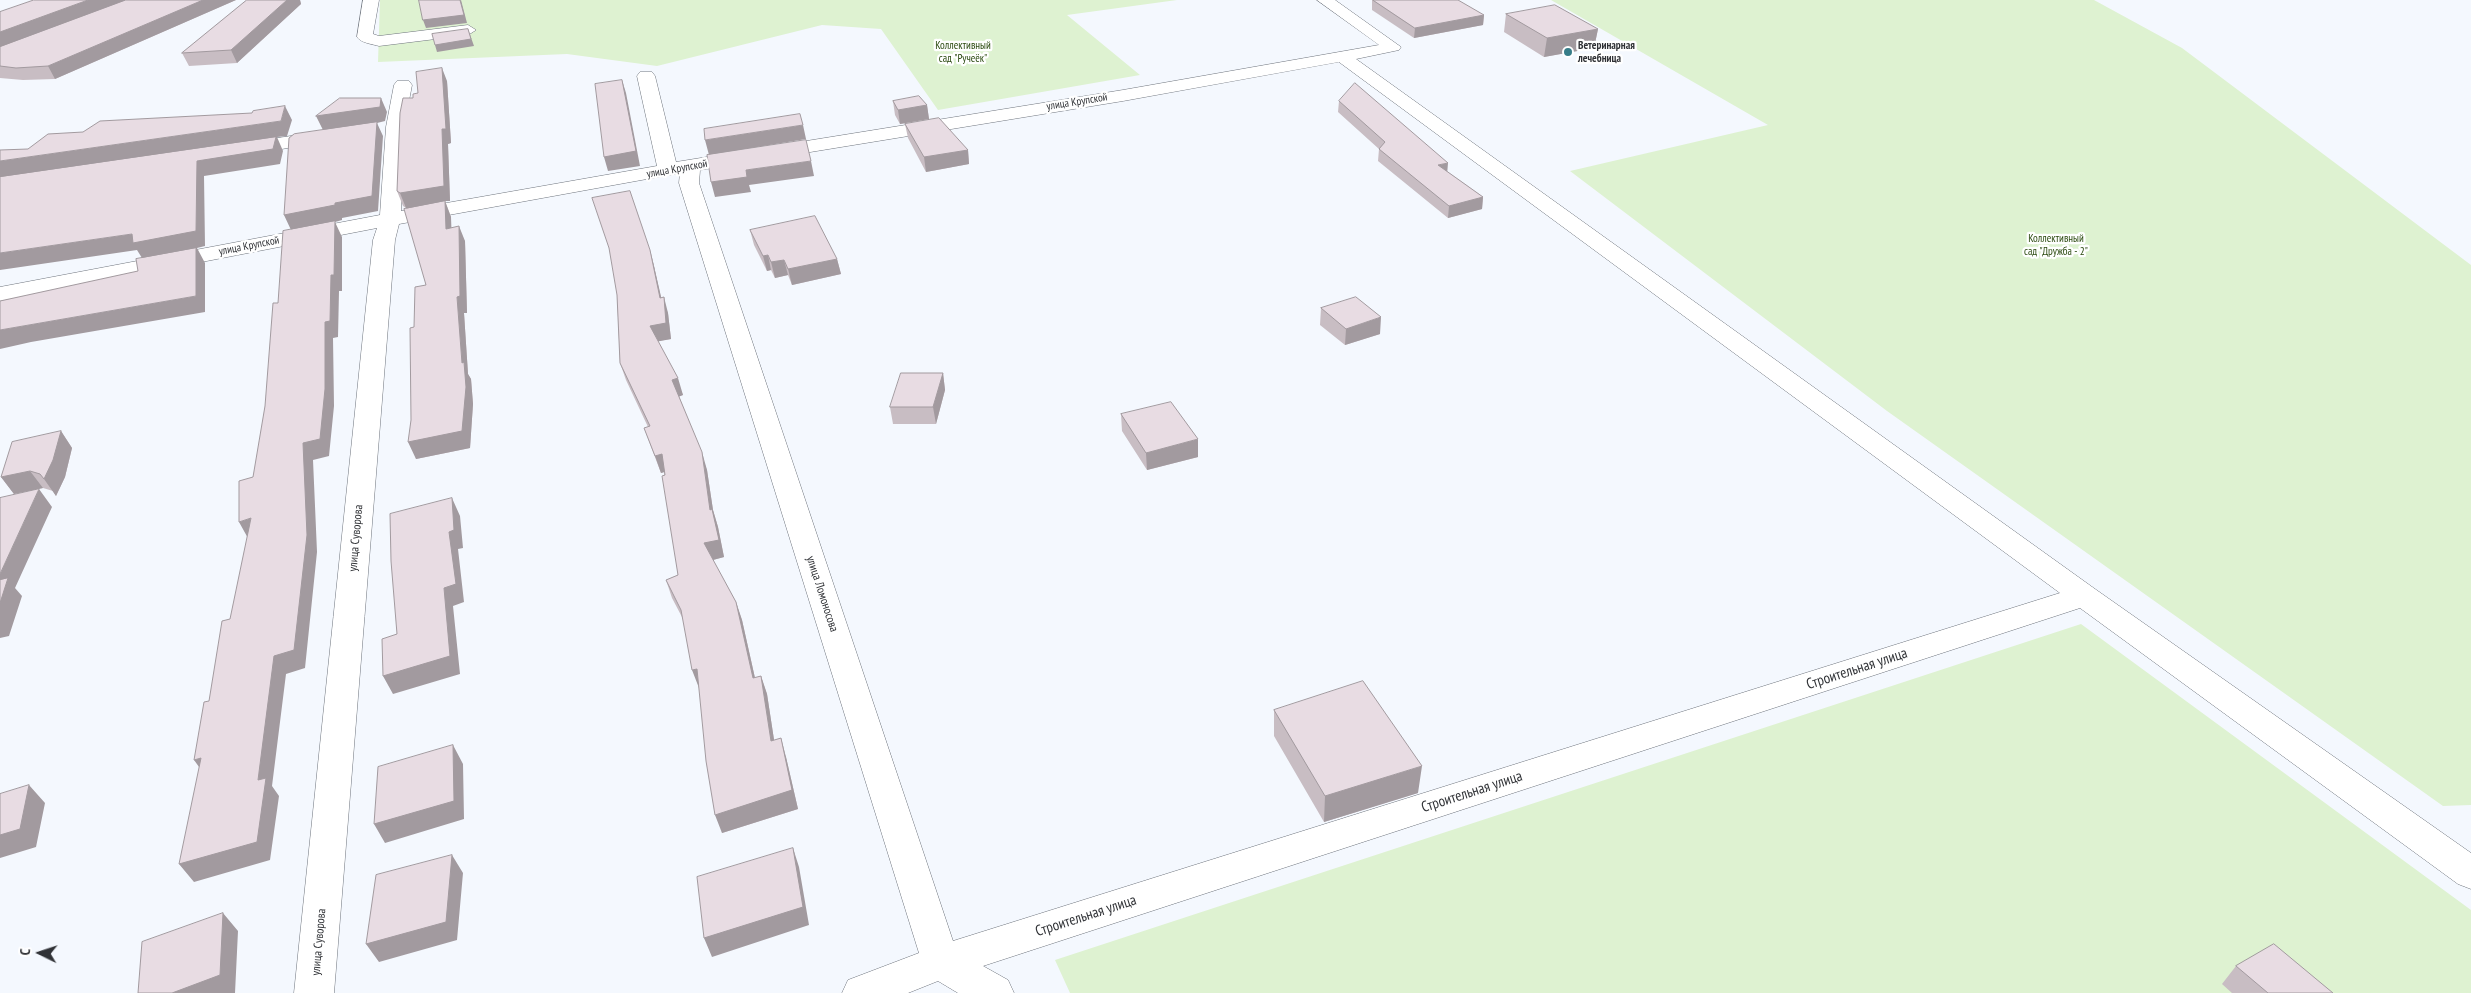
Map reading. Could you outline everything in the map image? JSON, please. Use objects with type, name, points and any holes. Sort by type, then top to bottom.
[{"type":"street","points":[[371,0],[365,37],[379,41],[468,30]]},
{"type":"street","name":"улица Крупской","points":[[0,294],[390,220],[680,168],[1393,47],[1325,0]]},
{"type":"street","points":[[1343,56],[2084,596],[2471,873]]},
{"type":"street","name":"улица Ломоносова","points":[[646,76],[680,168],[689,182],[942,962]]},
{"type":"street","name":"улица Суворова","points":[[314,993],[384,240],[390,220],[385,128],[403,85]]},
{"type":"street","points":[[227,152],[345,134]]},
{"type":"street","name":"Строительная улица","points":[[862,993],[942,962],[2084,596]]},
{"type":"street","points":[[942,962],[994,993]]},
{"type":"green space","name":"Коллективный сад \"Ручеёк\"","points":[[380,0],[1177,0],[1067,15],[1140,75],[938,110],[881,29],[822,25],[657,66],[567,54],[378,62]]},
{"type":"green space","name":"Коллективный сад \"Дружба - 2\"","points":[[1551,0],[2094,0],[2182,48],[2471,265],[2471,805],[2443,806],[1887,411],[1570,171],[1768,125]]},
{"type":"green space","points":[[2081,624],[2471,910],[2471,993],[1070,993],[1055,960]]},
{"type":"building","points":[[34,0],[88,0],[0,32],[0,12]]},
{"type":"building","points":[[126,0],[203,0],[48,66],[16,68],[0,66],[0,47]]},
{"type":"building","points":[[247,0],[287,0],[231,50],[182,53]]},
{"type":"building","points":[[419,0],[460,0],[464,15],[423,20]]},
{"type":"building","points":[[1373,0],[1458,0],[1484,15],[1415,28]]},
{"type":"building","points":[[1555,5],[1598,29],[1547,38],[1506,14]]},
{"type":"building","points":[[468,29],[471,39],[435,45],[432,34]]},
{"type":"building","points":[[442,68],[446,129],[442,129],[444,186],[400,193],[397,191],[400,113],[403,98],[413,98],[413,94],[418,93],[416,72]]},
{"type":"building","points":[[622,80],[636,151],[604,157],[595,84]]},
{"type":"building","points":[[1355,83],[1448,163],[1438,165],[1483,197],[1449,206],[1379,149],[1385,142],[1339,101]]},
{"type":"building","points":[[919,96],[927,105],[898,110],[893,101]]},
{"type":"building","points":[[340,98],[381,98],[380,107],[316,116]]},
{"type":"building","points":[[285,106],[281,121],[0,161],[0,150],[28,149],[48,134],[83,132],[100,121],[252,113],[253,111]]},
{"type":"building","points":[[800,114],[803,125],[705,140],[704,129]]},
{"type":"building","points":[[939,118],[968,150],[924,157],[905,124]]},
{"type":"building","points":[[377,122],[372,196],[284,215],[289,138],[294,134]]},
{"type":"building","points":[[276,137],[273,149],[197,161],[196,231],[133,243],[132,234],[0,253],[0,177]]},
{"type":"building","points":[[806,140],[811,161],[746,170],[747,177],[711,182],[707,155]]},
{"type":"building","points":[[630,191],[650,250],[660,298],[664,297],[666,323],[650,326],[678,378],[672,380],[702,452],[710,510],[712,509],[719,540],[704,543],[736,602],[753,678],[761,676],[771,741],[781,738],[792,790],[715,815],[706,761],[697,669],[692,670],[681,610],[666,580],[678,575],[662,476],[665,475],[662,454],[655,456],[644,428],[650,426],[620,363],[617,295],[609,248],[592,198]]},
{"type":"building","points":[[445,201],[446,229],[459,226],[460,296],[457,297],[462,363],[464,362],[466,387],[462,431],[408,442],[411,420],[410,328],[414,327],[415,287],[426,285],[404,209]]},
{"type":"building","points":[[815,216],[837,259],[788,269],[784,260],[771,262],[768,255],[763,256],[750,230]]},
{"type":"building","points":[[335,221],[334,275],[331,275],[330,321],[325,322],[325,389],[320,439],[303,443],[307,535],[294,650],[274,656],[258,780],[266,778],[257,842],[179,864],[201,758],[194,760],[204,702],[209,701],[222,621],[230,619],[251,518],[239,522],[239,481],[253,477],[265,406],[273,303],[278,303],[283,231]]},
{"type":"building","points":[[196,248],[196,296],[0,330],[0,301],[138,271],[136,259]]},
{"type":"building","points":[[1356,297],[1381,317],[1346,329],[1321,308]]},
{"type":"building","points":[[901,373],[943,373],[933,407],[890,407]]},
{"type":"building","points":[[1171,402],[1198,439],[1146,453],[1121,414]]},
{"type":"building","points":[[61,431],[53,460],[44,479],[40,474],[30,471],[1,477],[12,442]]},
{"type":"building","points":[[39,489],[0,574],[0,498]]},
{"type":"building","points":[[452,498],[454,530],[449,532],[456,584],[444,588],[450,656],[383,676],[382,639],[397,634],[391,561],[390,514]]},
{"type":"building","points":[[8,578],[0,603],[0,580]]},
{"type":"building","points":[[1363,681],[1422,766],[1325,796],[1274,710]]},
{"type":"building","points":[[453,745],[454,801],[374,824],[378,767]]},
{"type":"building","points":[[29,785],[20,829],[0,835],[0,794]]},
{"type":"building","points":[[793,848],[803,907],[704,938],[697,877]]},
{"type":"building","points":[[452,855],[446,922],[366,944],[376,875]]},
{"type":"building","points":[[223,913],[220,975],[172,993],[138,993],[142,942]]},
{"type":"building","points":[[2274,944],[2333,993],[2268,993],[2236,966]]},
{"type":"place","name":"Ветеринарная лечебница","points":[[1568,52]]}]
